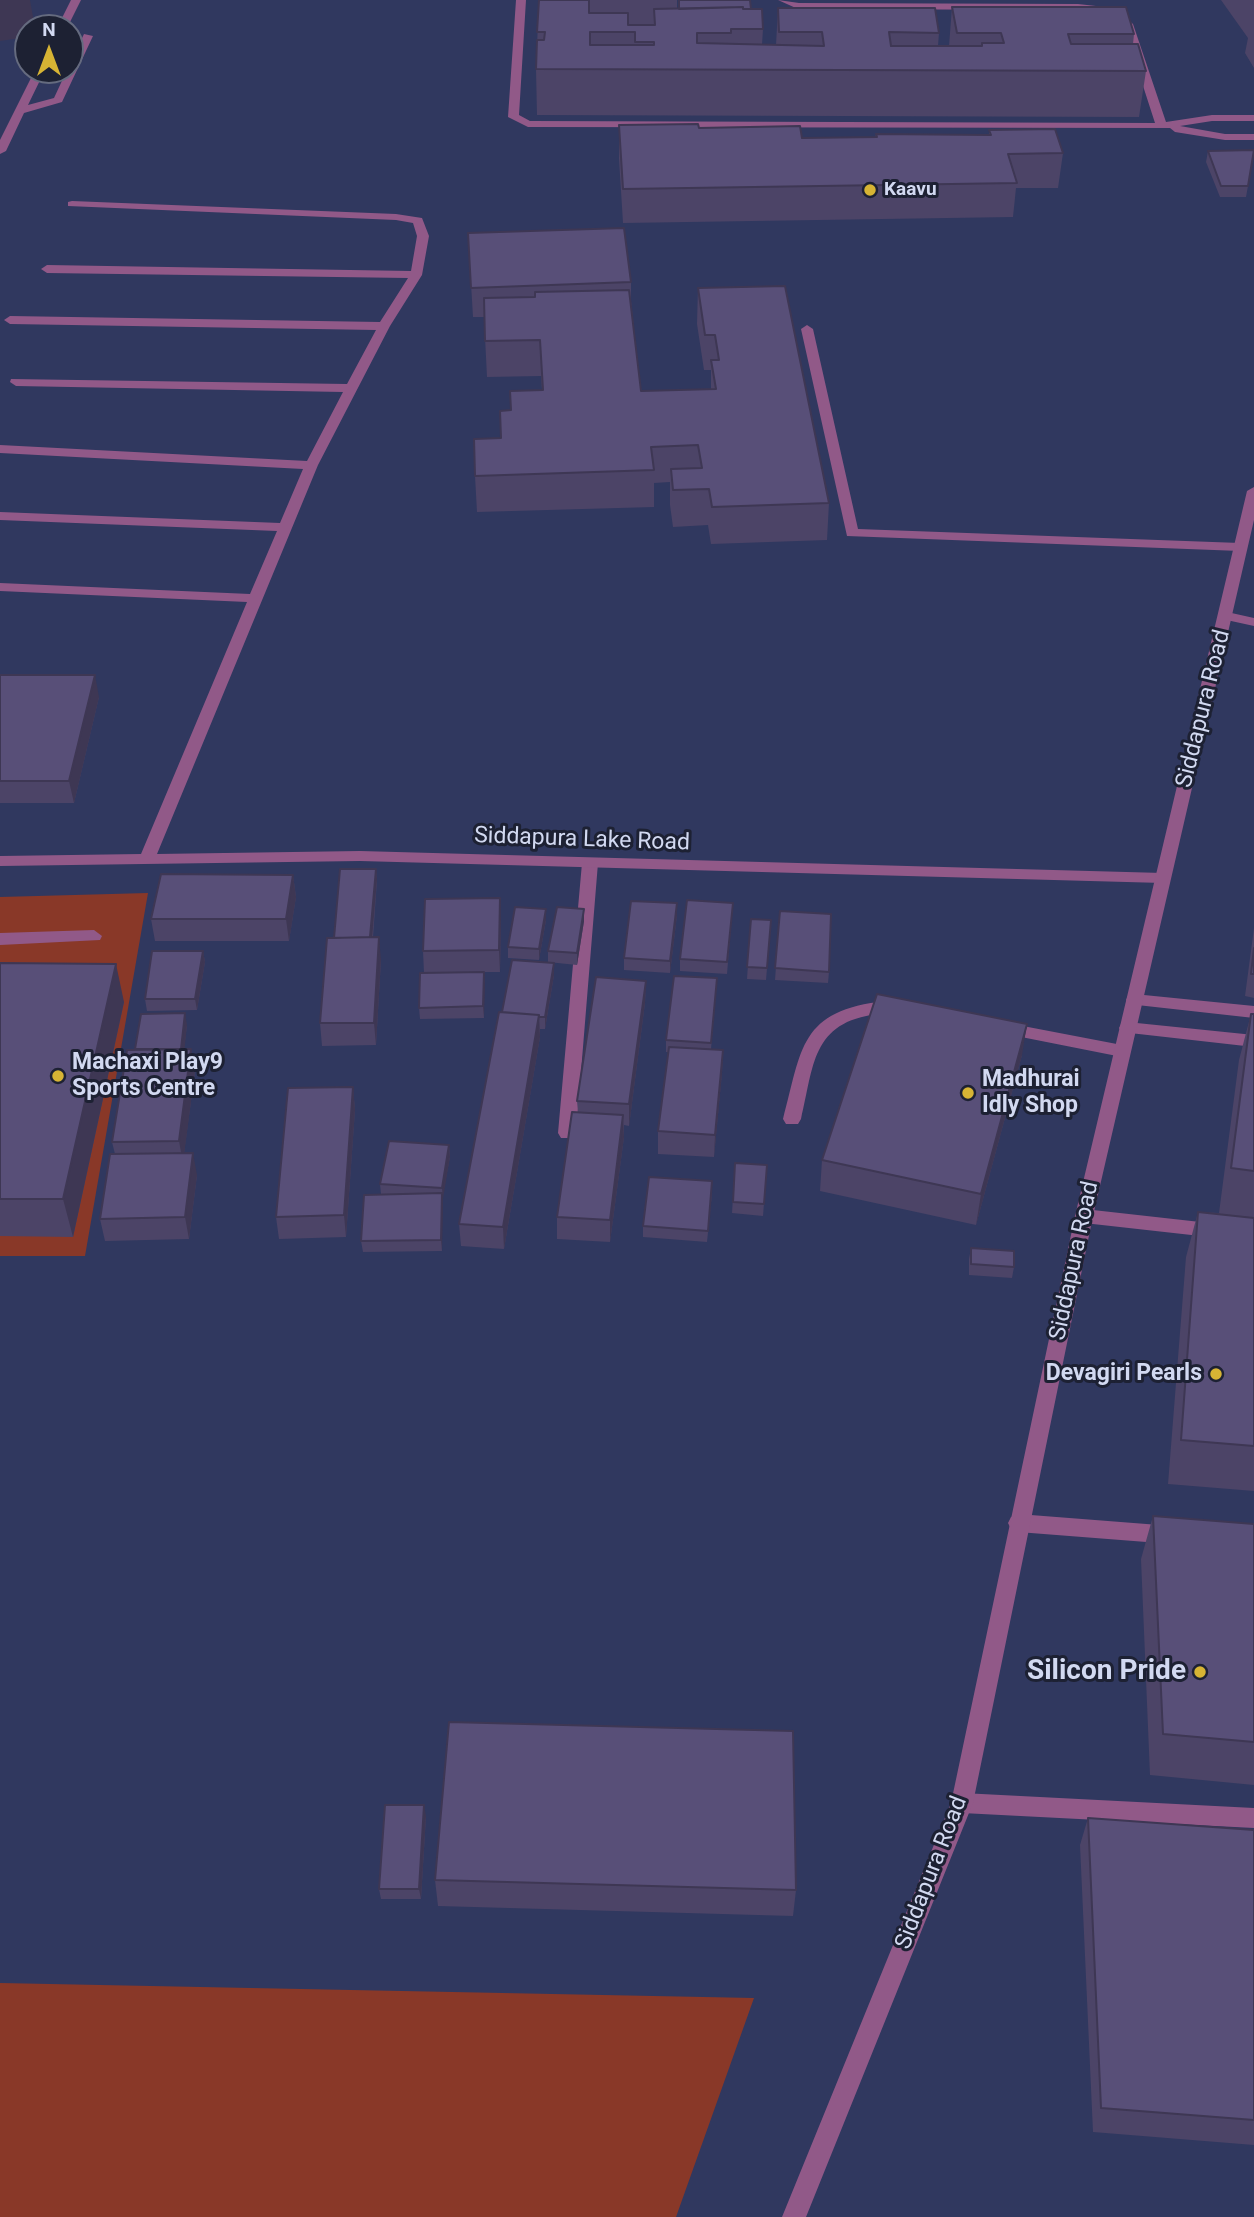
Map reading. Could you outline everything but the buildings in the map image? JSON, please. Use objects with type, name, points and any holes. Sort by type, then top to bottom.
[{"type":"street","points":[[521,0],[513,117],[528,124],[1161,126],[1212,118],[1254,118]]},
{"type":"street","points":[[783,0],[798,6],[1078,7],[1110,10],[1129,26],[1161,126]]},
{"type":"street","points":[[19,111],[58,100],[88,36]]},
{"type":"street","points":[[0,151],[33,84]]},
{"type":"street","points":[[1161,126],[1225,137],[1254,137]]},
{"type":"street","points":[[72,204],[418,220],[423,236],[416,275],[384,326],[311,465],[147,859]]},
{"type":"street","points":[[47,269],[416,275]]},
{"type":"street","points":[[10,320],[384,326]]},
{"type":"street","points":[[807,329],[852,533],[1240,547]]},
{"type":"street","points":[[16,382],[352,388]]},
{"type":"street","points":[[0,449],[311,465]]},
{"type":"street","name":"Siddapura Road","points":[[794,2217],[962,1803],[1018,1523],[1084,1216],[1227,616],[1254,491]]},
{"type":"street","points":[[0,516],[285,527]]},
{"type":"street","points":[[0,587],[254,598]]},
{"type":"street","points":[[1227,616],[1254,622]]},
{"type":"street","name":"Siddapura Lake Road","points":[[0,861],[360,856],[1163,878]]},
{"type":"street","points":[[567,1133],[590,863]]},
{"type":"street","points":[[0,939],[94,936]]},
{"type":"street","points":[[1134,1000],[1254,1012]]},
{"type":"street","points":[[792,1119],[814,1039],[840,1020],[865,1010],[888,1007],[914,1012]]},
{"type":"street","points":[[979,1024],[1122,1051]]},
{"type":"street","points":[[1128,1028],[1254,1041]]},
{"type":"street","points":[[1084,1216],[1254,1235]]},
{"type":"street","points":[[1018,1523],[1198,1537]]},
{"type":"street","points":[[962,1803],[1254,1818]]},
{"type":"shaded area","name":"Machaxi Play9 Sports Centre","points":[[148,893],[85,1256],[0,1256],[0,897]]},
{"type":"shaded area","points":[[0,1983],[754,1998],[676,2217],[0,2217]]},
{"type":"place","name":"Kaavu","points":[[870,190]]},
{"type":"place","name":"Machaxi Play9 Sports Centre","points":[[58,1076]]},
{"type":"place","name":"Madhurai Idly Shop","points":[[968,1093]]},
{"type":"place","name":"Devagiri Pearls","points":[[1216,1374]]},
{"type":"place","name":"Silicon Pride","points":[[1200,1672]]}]
